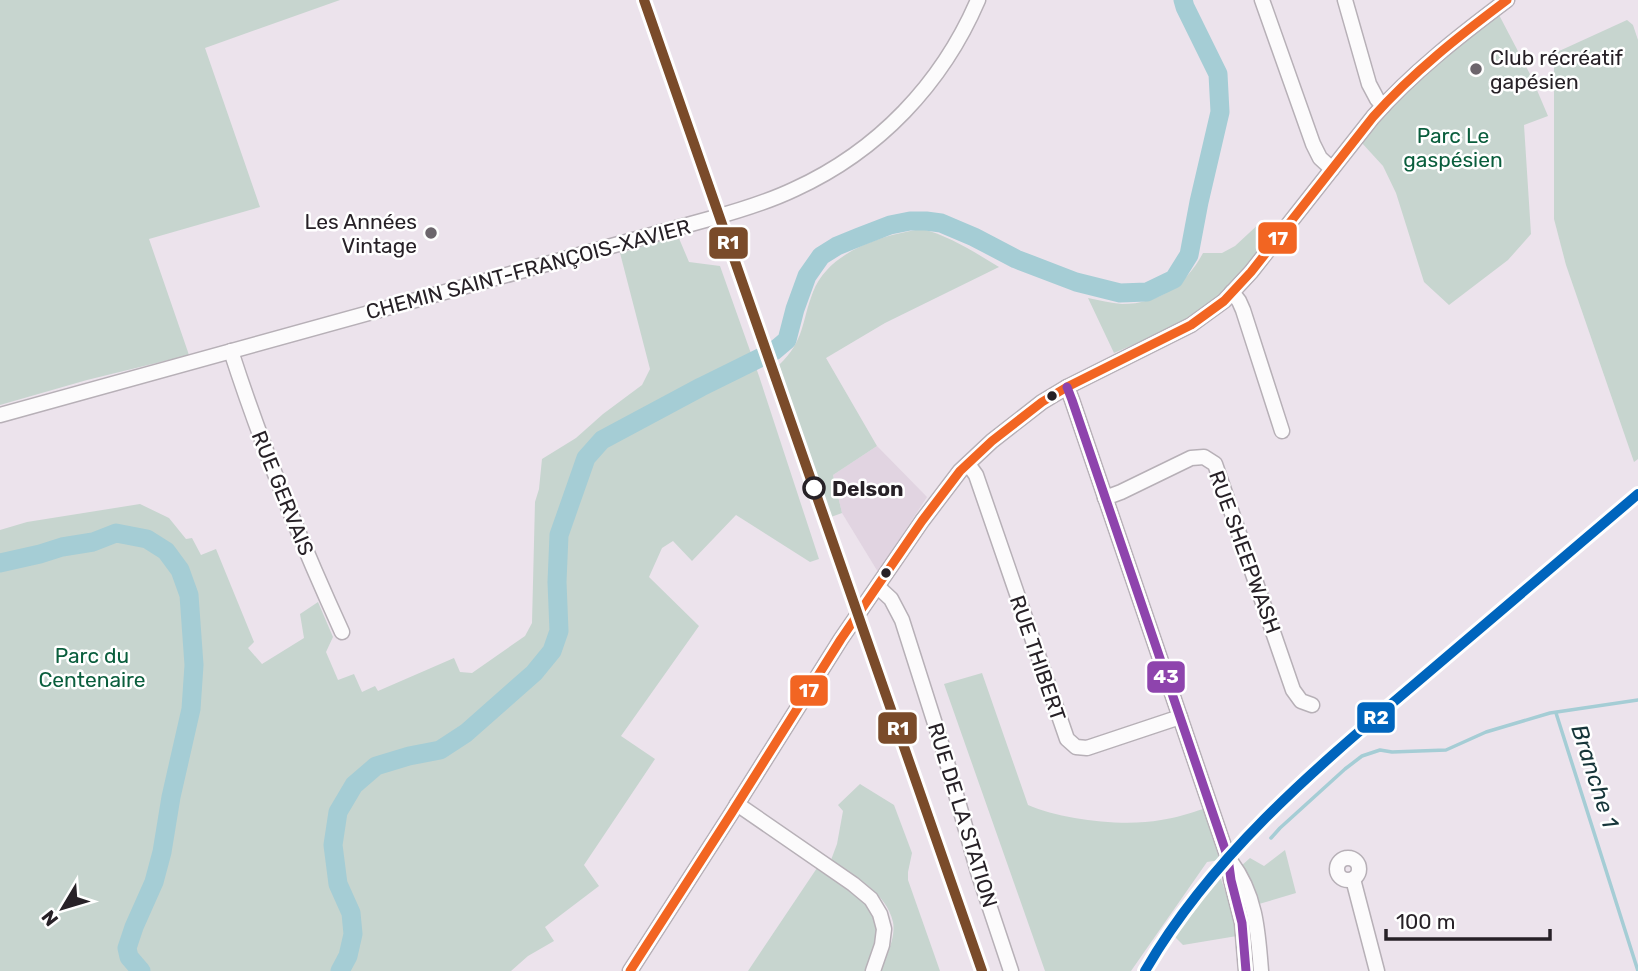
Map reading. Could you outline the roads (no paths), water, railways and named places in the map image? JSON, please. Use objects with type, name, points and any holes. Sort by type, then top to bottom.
[{"type":"street","name":"CHEMIN SAINT-FRANÇOIS-XAVIER","points":[[0,415],[696,222],[793,191],[846,162],[905,112],[948,58],[978,0]]},
{"type":"street","points":[[1262,0],[1313,144],[1321,160],[1332,169]]},
{"type":"street","points":[[1345,0],[1369,84],[1383,106]]},
{"type":"street","points":[[630,971],[837,645],[922,521],[968,464],[1018,419],[1067,387],[1191,325],[1216,307],[1251,272],[1383,106],[1441,51],[1507,0]]},
{"type":"street","points":[[1233,292],[1243,310],[1282,431]]},
{"type":"street","name":"RUE GERVAIS","points":[[231,351],[281,492],[342,632]]},
{"type":"street","points":[[1067,387],[1228,859],[1241,914],[1246,971]]},
{"type":"street","name":"RUE SHEEPWASH","points":[[1105,498],[1191,458],[1203,457],[1215,464],[1293,690],[1301,701],[1312,705]]},
{"type":"street","name":"RUE THIBERT","points":[[968,464],[976,475],[1067,739],[1082,749],[1093,747],[1180,717]]},
{"type":"street","name":"RUE DE LA STATION","points":[[878,587],[891,598],[902,620],[978,872],[1011,971]]},
{"type":"street","points":[[737,804],[853,884],[871,900],[880,914],[884,929],[882,946],[873,971]]},
{"type":"street","points":[[1228,859],[1242,880],[1256,916],[1261,971]]},
{"type":"street","points":[[1353,879],[1377,971]]},
{"type":"waterway","points":[[340,971],[348,956],[353,934],[351,913],[338,884],[333,845],[338,812],[354,785],[376,766],[440,750],[466,733],[534,673],[552,651],[559,631],[559,535],[586,458],[602,440],[774,351],[787,340],[807,276],[821,256],[837,246],[890,225],[926,221],[941,223],[1016,259],[1076,282],[1120,293],[1147,292],[1174,279],[1189,255],[1220,112],[1218,74],[1183,0]]},
{"type":"waterway","points":[[0,563],[93,542],[116,533],[147,539],[166,551],[180,570],[189,595],[194,665],[191,709],[154,882],[127,948],[129,957],[141,971]]},
{"type":"waterway","points":[[1271,838],[1362,756],[1380,750],[1446,750],[1486,732],[1550,713],[1638,700]]},
{"type":"waterway","name":"Branche 1","points":[[1556,713],[1638,971]]},
{"type":"railway","points":[[1145,971],[1202,889],[1268,815],[1341,748],[1638,494]]},
{"type":"place","name":"Club récréatif gapésien","points":[[1476,69]]},
{"type":"place","name":"Les Années Vintage","points":[[431,233]]},
{"type":"place","name":"Delson","points":[[814,488]]},
{"type":"park label","name":"Parc Le gaspésien","points":[[1453,147]]},
{"type":"park label","name":"Parc du Centenaire","points":[[92,667]]}]
